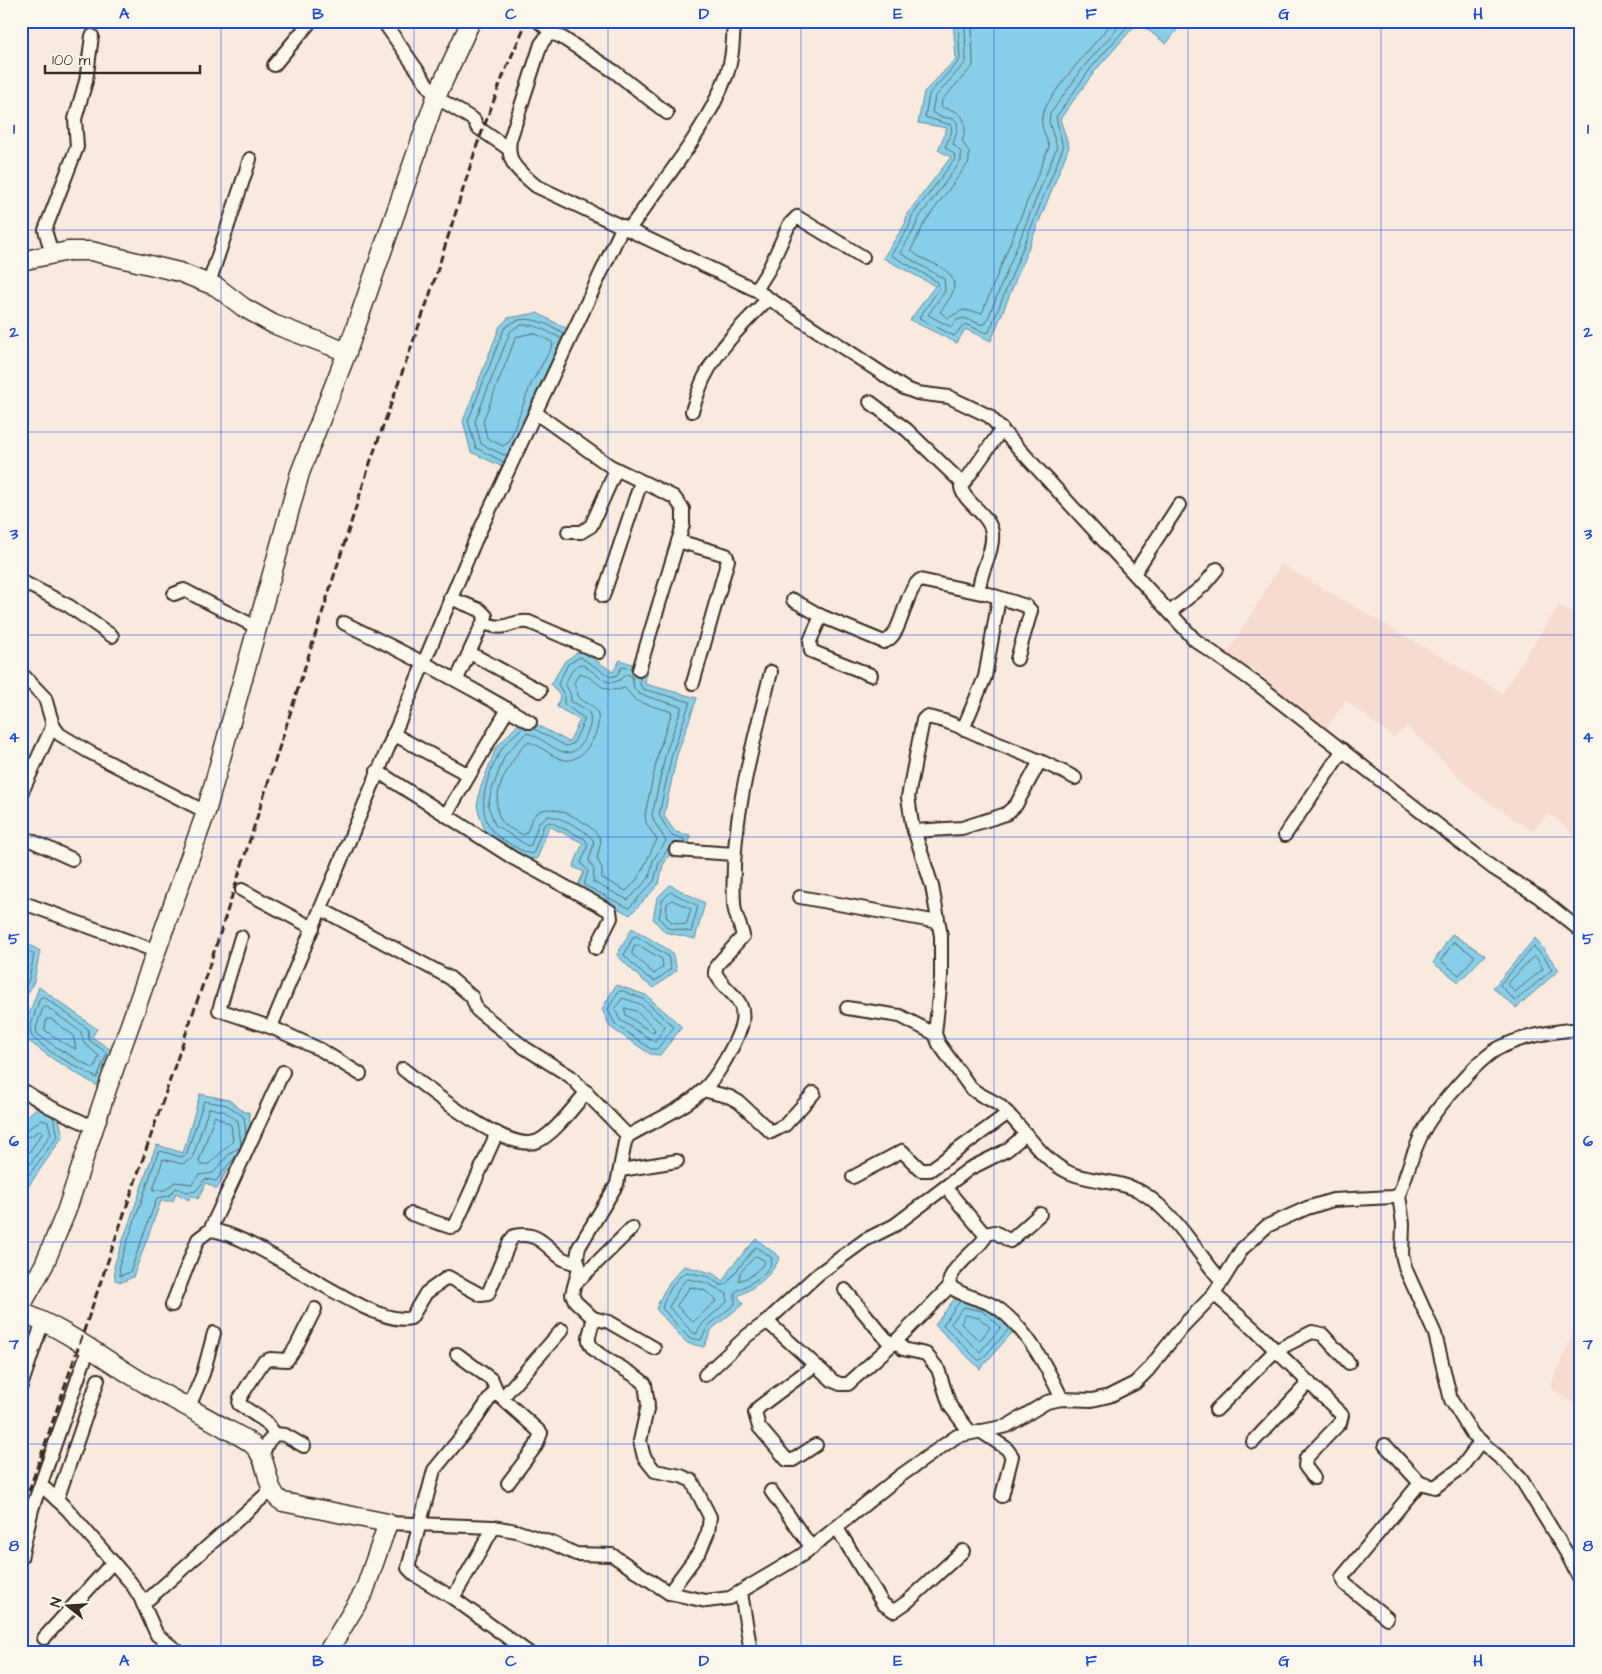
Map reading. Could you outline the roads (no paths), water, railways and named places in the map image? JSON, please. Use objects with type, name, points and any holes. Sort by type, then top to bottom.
[{"type":"street","points":[[274,65],[311,21]]},
{"type":"street","points":[[383,21],[436,97],[474,120],[477,127],[508,149]]},
{"type":"street","points":[[21,1306],[44,1265],[66,1212],[94,1127],[206,812],[300,473],[347,352],[436,97],[471,21]]},
{"type":"street","points":[[538,21],[554,34],[615,72],[667,112]]},
{"type":"street","points":[[273,1028],[273,1022],[450,598],[536,413],[626,227],[684,152],[714,101],[727,74],[732,55],[734,21]]},
{"type":"street","points":[[554,34],[548,35],[541,44],[508,149],[512,165],[536,186],[756,290],[904,388],[917,393],[958,400],[989,416],[1135,572],[1185,630],[1210,652],[1343,750],[1493,868],[1539,897],[1581,931]]},
{"type":"street","points":[[52,254],[46,230],[77,147],[76,119],[86,81],[92,36]]},
{"type":"street","points":[[209,283],[250,158]]},
{"type":"street","points":[[756,290],[769,269],[789,225],[797,217],[863,257]]},
{"type":"street","points":[[22,259],[68,251],[100,253],[179,272],[209,283],[265,320],[294,333],[347,352]]},
{"type":"street","points":[[692,411],[703,379],[712,364],[741,326],[768,299]]},
{"type":"street","points":[[870,402],[907,430],[963,484]]},
{"type":"street","points":[[536,413],[616,470],[667,493],[679,502],[684,516],[639,670]]},
{"type":"street","points":[[981,593],[979,588],[992,532],[984,518],[962,490],[963,484],[1002,429]]},
{"type":"street","points":[[568,532],[581,532],[591,526],[616,470]]},
{"type":"street","points":[[603,596],[641,482]]},
{"type":"street","points":[[1135,572],[1179,505]]},
{"type":"street","points":[[678,541],[726,555],[728,560],[693,683]]},
{"type":"street","points":[[1170,612],[1204,586],[1217,569]]},
{"type":"street","points":[[793,600],[821,616],[884,642],[892,636],[912,591],[920,580],[981,593],[1026,606],[1030,611],[1017,659]]},
{"type":"street","points":[[21,581],[69,606],[112,636]]},
{"type":"street","points":[[174,594],[184,590],[258,628]]},
{"type":"street","points":[[450,598],[483,612],[486,616],[457,679]]},
{"type":"street","points":[[962,729],[985,677],[999,598]]},
{"type":"street","points":[[821,616],[810,641],[811,651],[871,676]]},
{"type":"street","points":[[484,623],[501,628],[520,622],[529,622],[599,652]]},
{"type":"street","points":[[344,623],[457,679],[530,722]]},
{"type":"street","points":[[470,653],[540,691]]},
{"type":"street","points":[[654,1348],[609,1322],[593,1318],[575,1301],[572,1294],[579,1265],[576,1257],[578,1247],[612,1193],[621,1170],[624,1146],[628,1136],[674,1110],[703,1090],[711,1081],[737,1037],[744,1018],[742,1006],[715,972],[717,965],[743,936],[735,915],[734,854],[745,775],[771,672]]},
{"type":"street","points":[[21,673],[45,698],[53,725],[59,734],[89,752],[206,812]]},
{"type":"street","points":[[446,814],[508,709]]},
{"type":"street","points":[[1075,778],[1040,761],[962,729],[931,718],[926,717],[923,720],[908,797],[914,832],[932,886],[941,936],[941,978],[935,1034],[939,1044],[970,1087],[980,1096],[998,1105],[1050,1159],[1071,1173],[1128,1188],[1146,1195],[1184,1231],[1202,1258],[1221,1280]]},
{"type":"street","points":[[21,794],[53,725]]},
{"type":"street","points":[[393,734],[469,775]]},
{"type":"street","points":[[1285,835],[1343,750]]},
{"type":"street","points":[[914,832],[962,828],[1006,814],[1016,805],[1040,761]]},
{"type":"street","points":[[377,771],[517,861],[610,911],[611,918],[596,948]]},
{"type":"street","points":[[21,836],[72,859]]},
{"type":"street","points":[[676,850],[734,854]]},
{"type":"street","points":[[242,890],[313,928]]},
{"type":"street","points":[[800,898],[938,922]]},
{"type":"street","points":[[21,902],[156,951]]},
{"type":"street","points":[[321,909],[450,978],[472,997],[477,1010],[525,1048],[570,1076],[628,1136]]},
{"type":"street","points":[[241,937],[219,1010],[273,1028],[321,1050],[360,1074]]},
{"type":"street","points":[[847,1008],[900,1016],[935,1034]]},
{"type":"street","points":[[1581,1029],[1519,1041],[1499,1048],[1484,1059],[1455,1090],[1423,1131],[1399,1195],[1403,1224],[1402,1255],[1406,1270],[1435,1334],[1451,1400],[1466,1426],[1521,1480],[1566,1552],[1581,1582]]},
{"type":"street","points":[[403,1069],[473,1120],[518,1142],[537,1142],[587,1092]]},
{"type":"street","points":[[172,1305],[198,1239],[210,1230],[283,1072]]},
{"type":"street","points":[[21,1090],[48,1106],[94,1127]]},
{"type":"street","points":[[703,1090],[740,1102],[770,1132],[785,1125],[814,1093]]},
{"type":"street","points":[[853,1178],[902,1151],[921,1170],[930,1170],[1007,1114]]},
{"type":"street","points":[[412,1214],[450,1227],[455,1226],[497,1133]]},
{"type":"street","points":[[705,1376],[748,1335],[765,1323],[825,1270],[865,1240],[895,1225],[980,1163],[1007,1150],[1026,1134]]},
{"type":"street","points":[[621,1170],[677,1161]]},
{"type":"street","points":[[946,1188],[985,1234]]},
{"type":"street","points":[[21,1312],[43,1321],[89,1347],[155,1390],[189,1406],[245,1439],[262,1456],[267,1467],[271,1490],[275,1498],[283,1502],[388,1523],[494,1527],[516,1531],[552,1543],[576,1554],[607,1553],[612,1555],[669,1593],[696,1600],[721,1601],[741,1593],[812,1548],[914,1466],[949,1441],[975,1431],[1007,1426],[1042,1405],[1062,1398],[1092,1400],[1109,1396],[1135,1383],[1148,1370],[1182,1327],[1214,1294],[1221,1280],[1250,1239],[1281,1219],[1333,1200],[1393,1197],[1399,1195]]},
{"type":"street","points":[[985,1234],[994,1232],[1010,1241],[1040,1214]]},
{"type":"street","points":[[573,1287],[632,1228]]},
{"type":"street","points":[[210,1230],[234,1237],[368,1308],[396,1319],[411,1318],[426,1293],[448,1277],[474,1292],[484,1296],[488,1294],[510,1241],[514,1236],[534,1237],[549,1246],[562,1259],[579,1265]]},
{"type":"street","points":[[950,1286],[949,1280],[955,1270],[981,1243],[985,1234]]},
{"type":"street","points":[[765,1323],[771,1326],[811,1368],[838,1384],[848,1384],[894,1342],[950,1286]]},
{"type":"street","points":[[950,1286],[991,1305],[1009,1319],[1048,1369],[1062,1398]]},
{"type":"street","points":[[845,1290],[894,1342],[904,1349],[926,1354],[938,1369],[950,1406],[975,1431],[1006,1448],[1012,1456],[1002,1496]]},
{"type":"street","points":[[1214,1294],[1340,1412],[1342,1419],[1306,1458],[1305,1466],[1314,1478]]},
{"type":"street","points":[[304,1446],[284,1436],[275,1434],[266,1422],[239,1404],[240,1398],[263,1362],[270,1359],[287,1360],[316,1310]]},
{"type":"street","points":[[593,1318],[589,1338],[593,1349],[630,1370],[645,1384],[648,1405],[640,1441],[644,1457],[655,1470],[681,1476],[692,1481],[710,1517],[708,1532],[700,1552],[669,1593]]},
{"type":"street","points":[[21,1386],[43,1321]]},
{"type":"street","points":[[529,1653],[453,1598],[415,1575],[408,1568],[437,1463],[498,1395],[562,1330]]},
{"type":"street","points":[[1216,1410],[1275,1351],[1317,1332],[1326,1338],[1349,1362]]},
{"type":"street","points":[[189,1406],[203,1374],[214,1334]]},
{"type":"street","points":[[21,1558],[32,1509],[89,1347]]},
{"type":"street","points":[[457,1354],[495,1383],[498,1395],[541,1433],[536,1446],[508,1484]]},
{"type":"street","points":[[811,1368],[756,1411],[755,1421],[784,1458],[793,1460],[816,1444]]},
{"type":"street","points":[[57,1500],[98,1380]]},
{"type":"street","points":[[1253,1442],[1309,1382]]},
{"type":"street","points":[[262,1456],[268,1442],[275,1434]]},
{"type":"street","points":[[1385,1445],[1420,1483],[1431,1487],[1438,1486],[1460,1468],[1481,1441]]},
{"type":"street","points":[[1387,1618],[1345,1584],[1342,1578],[1420,1483]]},
{"type":"street","points":[[41,1485],[57,1500],[131,1583],[157,1635],[180,1653]]},
{"type":"street","points":[[143,1604],[271,1490]]},
{"type":"street","points":[[771,1491],[812,1548]]},
{"type":"street","points":[[327,1653],[361,1599],[388,1523]]},
{"type":"street","points":[[453,1598],[494,1527]]},
{"type":"street","points":[[836,1528],[883,1604],[894,1611],[907,1602],[964,1550]]},
{"type":"street","points":[[44,1638],[113,1562]]},
{"type":"street","points":[[741,1593],[749,1650]]},
{"type":"water","points":[[953,21],[1184,21],[1166,44],[1138,22],[1095,71],[1060,119],[1069,147],[991,341],[965,329],[957,343],[910,320],[935,286],[883,258],[905,224],[907,214],[951,157],[938,150],[947,128],[918,123],[924,92],[956,59]]},
{"type":"water","points":[[537,313],[579,335],[548,392],[525,452],[509,470],[471,452],[463,421],[500,326],[508,318]]},
{"type":"water","points":[[581,650],[613,672],[620,660],[647,669],[645,684],[697,698],[677,755],[664,816],[675,832],[690,835],[689,849],[672,851],[663,865],[659,884],[630,915],[577,887],[584,872],[573,867],[583,843],[549,826],[537,859],[526,858],[498,843],[485,831],[477,807],[480,789],[496,748],[524,718],[569,742],[580,720],[557,707],[560,696],[551,684],[565,661]]},
{"type":"water","points":[[670,885],[705,903],[695,939],[665,932],[653,919],[657,898]]},
{"type":"water","points":[[632,928],[672,952],[677,970],[654,988],[641,979],[617,955]]},
{"type":"water","points":[[1452,934],[1485,955],[1459,982],[1433,963]]},
{"type":"water","points":[[1535,938],[1559,970],[1516,1008],[1493,988]]},
{"type":"water","points":[[21,940],[40,951],[34,981],[21,1007]]},
{"type":"water","points":[[616,985],[646,995],[682,1027],[660,1055],[650,1054],[610,1027],[602,1009]]},
{"type":"water","points":[[39,987],[97,1029],[92,1037],[114,1052],[99,1087],[53,1059],[27,1040],[24,1028]]},
{"type":"water","points":[[200,1094],[229,1100],[244,1112],[249,1112],[253,1148],[232,1173],[227,1170],[217,1189],[206,1183],[198,1199],[190,1195],[189,1200],[176,1193],[173,1201],[161,1201],[133,1277],[122,1282],[115,1280],[114,1266],[154,1151],[157,1145],[183,1153]]},
{"type":"water","points":[[38,1107],[57,1111],[63,1136],[26,1190],[21,1190],[21,1121]]},
{"type":"water","points":[[756,1239],[780,1257],[776,1264],[763,1280],[738,1296],[743,1304],[712,1329],[704,1347],[687,1343],[656,1309],[667,1286],[684,1266],[712,1273],[723,1281],[731,1267]]},
{"type":"water","points":[[958,1294],[987,1300],[1018,1326],[980,1369],[935,1325]]},
{"type":"railway","points":[[21,1514],[216,946],[370,463],[429,297],[477,145],[505,71],[527,21]]}]
